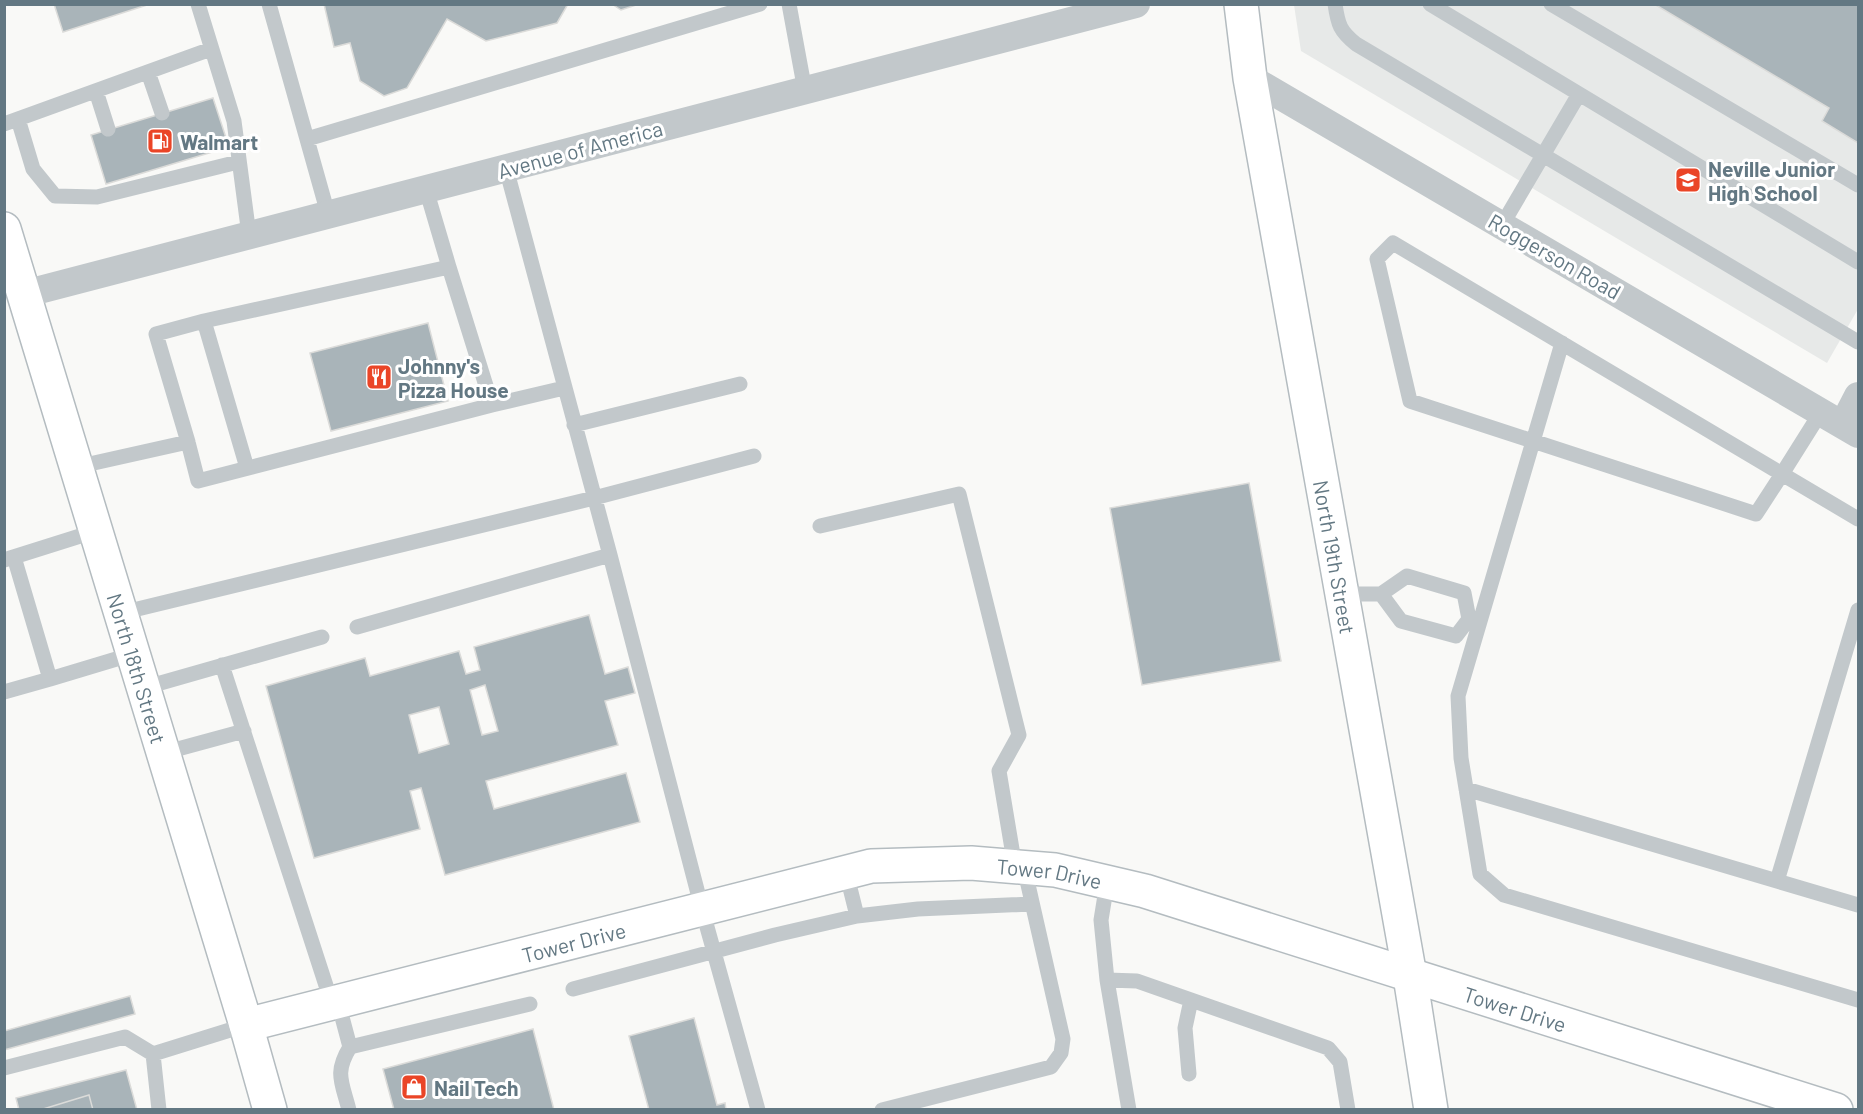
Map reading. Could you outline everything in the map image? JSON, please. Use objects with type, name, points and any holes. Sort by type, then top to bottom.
[{"type":"street","name":"Avenue of America","points":[[14,297],[1136,4]]},
{"type":"street","name":"North 19th Street","points":[[1241,4],[1250,78],[1410,976],[1430,1109]]},
{"type":"street","name":"Roggerson Road","points":[[1250,78],[1841,424]]},
{"type":"street","name":"North 18th Street","points":[[4,229],[14,297],[76,467],[270,1110]]},
{"type":"street","points":[[1841,424],[1858,396]]},
{"type":"street","name":"Tower Drive","points":[[246,1026],[871,866],[971,863],[1055,870],[1144,891],[1798,1104],[1836,1110]]},
{"type":"lane","points":[[198,4],[234,122],[249,235]]},
{"type":"lane","points":[[269,4],[328,214]]},
{"type":"lane","points":[[307,139],[760,4]]},
{"type":"lane","points":[[789,4],[805,91]]},
{"type":"lane","points":[[1335,4],[1337,22],[1344,34],[1356,44],[1858,342]]},
{"type":"lane","points":[[1430,4],[1858,261]]},
{"type":"lane","points":[[1551,4],[1858,185]]},
{"type":"lane","points":[[211,49],[11,122],[33,169],[55,196],[97,197],[126,184],[182,168],[238,162]]},
{"type":"lane","points":[[148,72],[162,113]]},
{"type":"lane","points":[[96,91],[108,129]]},
{"type":"lane","points":[[1502,225],[1579,94]]},
{"type":"lane","points":[[506,168],[702,909],[758,1110]]},
{"type":"lane","points":[[426,189],[492,405]]},
{"type":"lane","points":[[1841,424],[1782,474],[1756,514],[1410,401],[1377,259],[1393,243],[1562,343],[1782,474],[1858,519]]},
{"type":"lane","points":[[449,267],[204,321],[156,334],[198,481],[564,388]]},
{"type":"lane","points":[[204,321],[248,468]]},
{"type":"lane","points":[[1562,343],[1474,620],[1458,696],[1461,758],[1480,874],[1504,895],[1858,1000]]},
{"type":"lane","points":[[574,425],[740,384]]},
{"type":"lane","points":[[76,467],[188,442]]},
{"type":"lane","points":[[121,613],[594,498],[754,456]]},
{"type":"lane","points":[[820,526],[959,494],[1019,735],[999,771],[1020,867],[1032,904],[1063,1039],[1061,1053],[1051,1067],[882,1110]]},
{"type":"lane","points":[[50,679],[9,559],[96,531]]},
{"type":"lane","points":[[357,627],[610,555]]},
{"type":"lane","points":[[1342,594],[1381,594],[1407,576],[1464,593],[1474,620]]},
{"type":"lane","points":[[1381,594],[1401,621],[1456,636],[1474,620]]},
{"type":"lane","points":[[1777,881],[1858,610]]},
{"type":"lane","points":[[143,688],[322,637]]},
{"type":"lane","points":[[4,692],[133,654]]},
{"type":"lane","points":[[222,665],[350,1047]]},
{"type":"lane","points":[[163,753],[244,731]]},
{"type":"lane","points":[[1466,789],[1858,905]]},
{"type":"lane","points":[[846,872],[857,916]]},
{"type":"lane","points":[[1107,883],[1101,920],[1107,980],[1129,1110]]},
{"type":"lane","points":[[573,989],[857,916],[918,909],[1032,904]]},
{"type":"lane","points":[[1107,980],[1137,981],[1329,1048],[1340,1062],[1348,1110]]},
{"type":"lane","points":[[1189,1074],[1185,1029],[1191,1000]]},
{"type":"lane","points":[[349,1110],[339,1072],[342,1060],[350,1047],[530,1004]]},
{"type":"lane","points":[[4,1068],[125,1037],[153,1054],[246,1026]]},
{"type":"lane","points":[[153,1054],[159,1110]]},
{"type":"shaded area","name":"Neville Junior High School","points":[[1294,5],[1858,5],[1858,309],[1827,363],[1301,51]]},
{"type":"building","points":[[54,4],[150,4],[63,32]]},
{"type":"building","points":[[324,4],[568,4],[557,23],[486,41],[447,19],[407,88],[384,96],[360,81],[350,43],[334,47]]},
{"type":"building","points":[[612,4],[639,4],[621,10]]},
{"type":"building","points":[[1654,4],[1858,4],[1858,143],[1822,121],[1829,108]]},
{"type":"building","name":"Walmart","points":[[213,98],[229,147],[106,184],[91,135]]},
{"type":"building","name":"Johnny's Pizza House","points":[[428,323],[448,401],[331,431],[310,353]]},
{"type":"building","points":[[1249,483],[1281,661],[1142,685],[1110,508]]},
{"type":"building","points":[[589,615],[605,674],[628,667],[635,693],[605,701],[618,745],[486,781],[494,809],[626,773],[640,822],[445,875],[421,788],[410,791],[420,829],[314,858],[266,686],[365,658],[370,676],[459,651],[466,674],[480,670],[474,647]],"holes":[[[485,685],[498,731],[482,735],[470,690]],[[439,707],[449,744],[419,753],[409,715]]]},
{"type":"building","points":[[130,996],[135,1014],[4,1050],[4,1031]]},
{"type":"building","points":[[694,1018],[717,1105],[725,1103],[726,1110],[649,1110],[629,1036]]},
{"type":"building","points":[[533,1029],[554,1110],[394,1110],[383,1069]]},
{"type":"building","points":[[126,1070],[137,1110],[93,1110],[89,1095],[40,1110],[19,1110],[16,1098]]},
{"type":"building","points":[[89,1095],[93,1110],[40,1110]]},
{"type":"place","name":"Walmart","points":[[160,141]]},
{"type":"place","name":"Neville Junior High School","points":[[1688,180]]},
{"type":"place","name":"Johnny's Pizza House","points":[[379,377]]},
{"type":"place","name":"Nail Tech","points":[[414,1087]]}]
